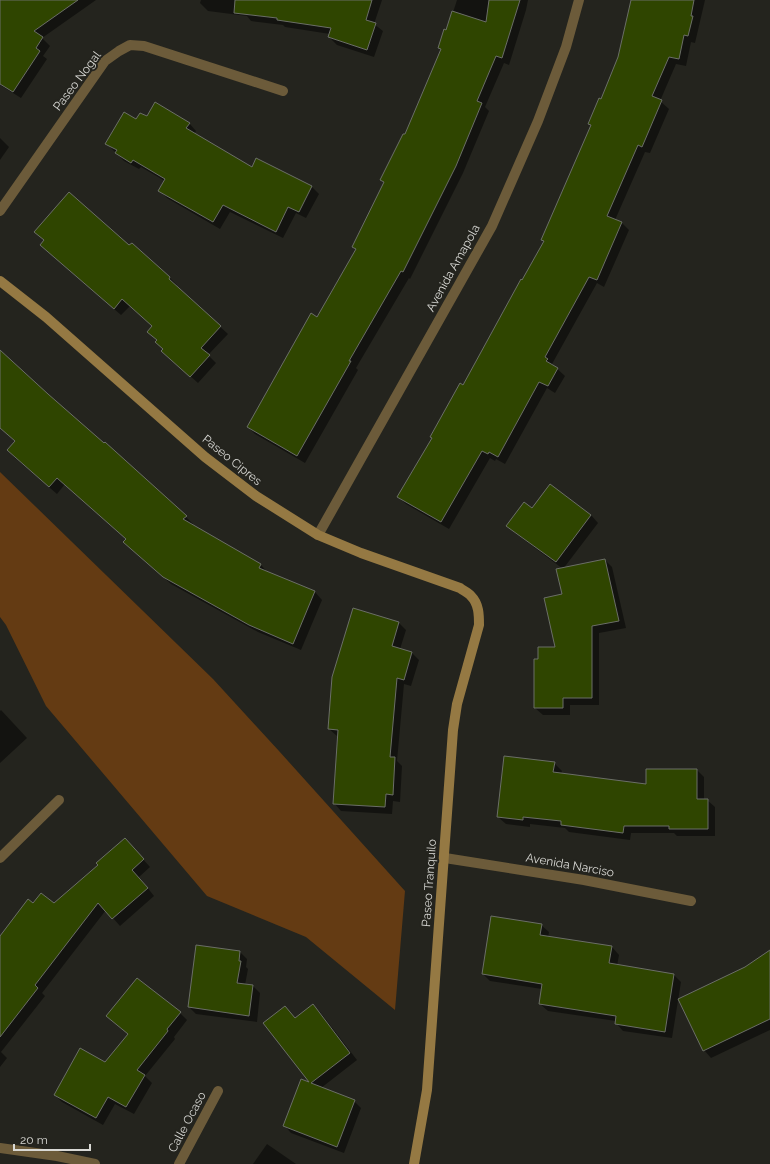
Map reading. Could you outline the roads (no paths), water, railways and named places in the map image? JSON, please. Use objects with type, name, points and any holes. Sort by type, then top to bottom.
[{"type":"street","name":"Avenida Amapola","points":[[318,535],[492,226],[538,120],[566,47],[579,0]]},
{"type":"street","name":"Paseo Nogal","points":[[0,211],[105,62],[119,51],[130,45],[144,46],[283,91]]},
{"type":"street","name":"Paseo Cipres","points":[[0,281],[46,317],[205,457],[256,496],[318,535],[360,553],[460,588],[471,596],[478,607]]},
{"type":"street","name":"Paseo Tranquilo","points":[[414,1164],[427,1090],[453,730],[457,704],[479,625],[478,607]]},
{"type":"street","points":[[0,858],[59,800]]},
{"type":"street","name":"Avenida Narciso","points":[[444,858],[584,880],[691,901]]},
{"type":"street","name":"Calle Ocaso","points":[[179,1164],[218,1091]]},
{"type":"street","points":[[0,1148],[57,1156],[95,1164]]}]
